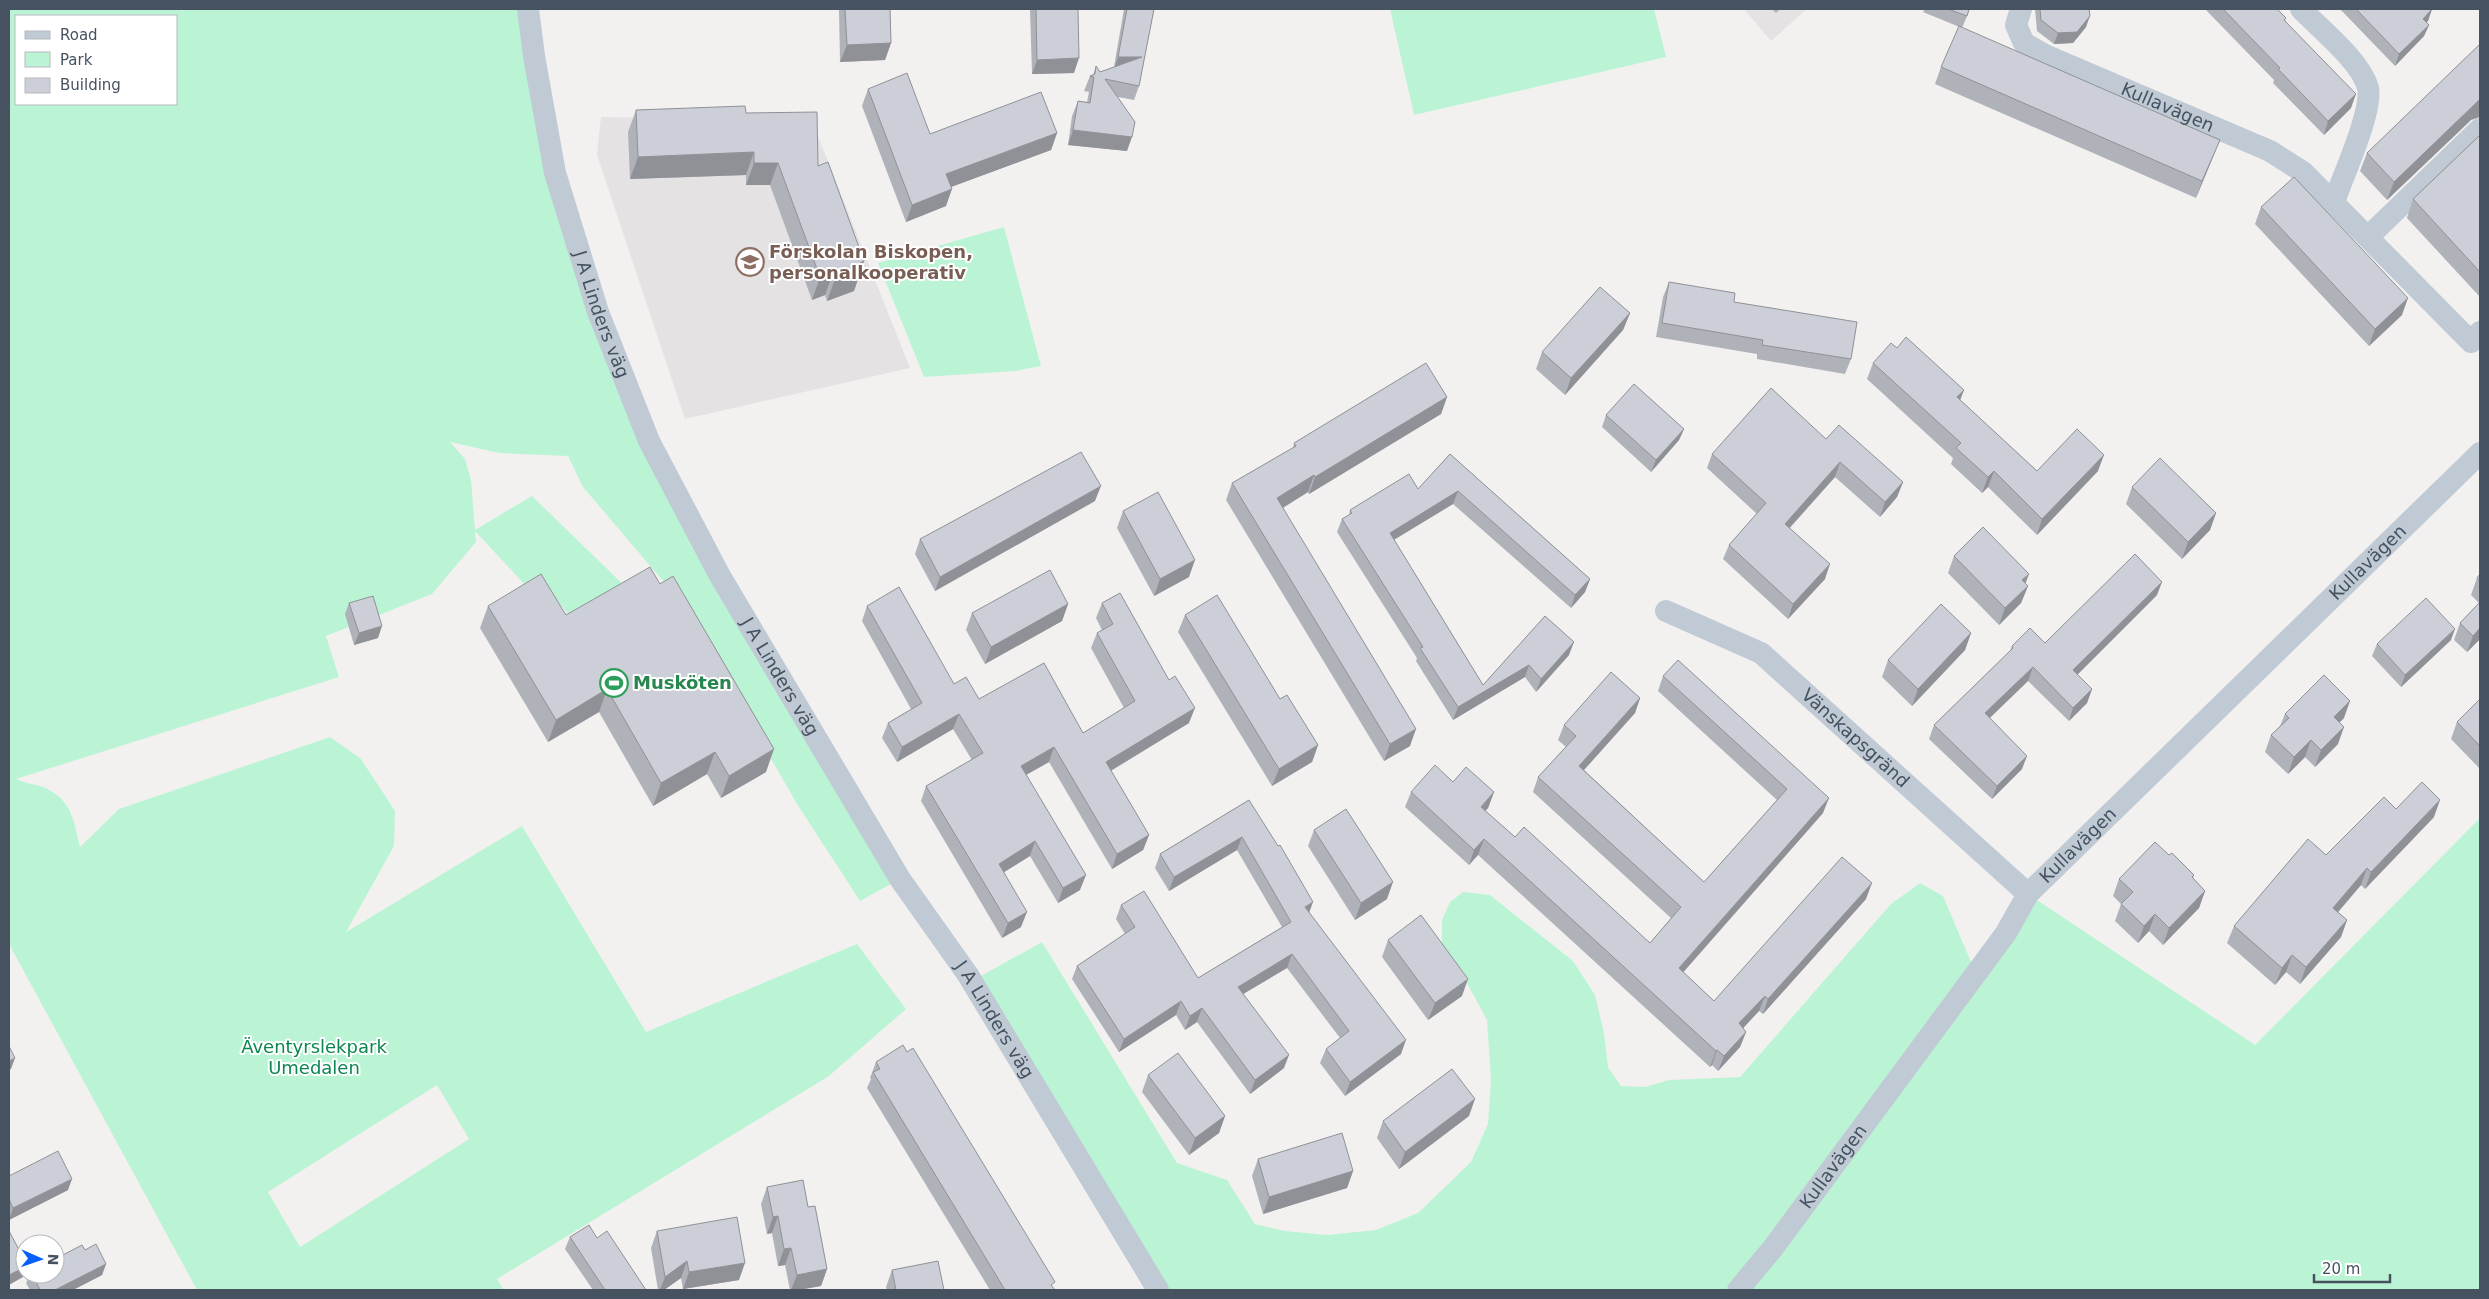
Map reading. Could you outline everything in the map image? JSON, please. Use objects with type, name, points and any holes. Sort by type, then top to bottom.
[{"type":"street","name":"J A Linders väg","points":[[528,9],[534,56],[555,173],[598,312],[649,441],[720,576],[900,879],[968,974],[1158,1290]]},
{"type":"street","name":"Kullavägen","points":[[2021,9],[2016,25],[2024,42],[2045,54],[2270,151],[2303,172],[2471,342],[2480,332]]},
{"type":"street","points":[[2301,9],[2355,64],[2368,89],[2366,115],[2334,202]]},
{"type":"street","points":[[2368,237],[2480,129]]},
{"type":"street","name":"Kullavägen","points":[[1738,1290],[1773,1248],[2006,933],[2028,894],[2480,453]]},
{"type":"street","name":"Vänskapsgränd","points":[[1666,611],[1761,653],[2028,894]]},
{"type":"shaded area","points":[[1744,9],[1807,9],[1771,41]]},
{"type":"shaded area","name":"Förskolan Biskopen, personalkooperativ","points":[[601,117],[812,121],[910,368],[685,419],[597,155]]},
{"type":"green space","name":"Äventyrslekpark Umedalen","points":[[9,9],[528,9],[555,173],[649,441],[900,879],[860,901],[797,804],[680,601],[583,487],[568,456],[499,453],[450,442],[465,459],[471,480],[475,530],[532,496],[633,594],[578,626],[539,578],[526,586],[475,531],[476,542],[432,594],[326,636],[339,677],[16,779],[53,792],[66,804],[76,828],[80,847],[119,809],[330,737],[361,759],[395,811],[394,846],[346,932],[522,826],[646,1032],[857,944],[906,1009],[829,1076],[497,1279],[504,1290],[197,1290],[9,944]],"holes":[[[437,1085],[469,1139],[300,1247],[268,1192]]]},
{"type":"green space","points":[[1390,9],[1654,9],[1666,57],[1414,115]]},
{"type":"green space","points":[[1004,227],[1041,366],[1015,371],[924,377],[878,263]]},
{"type":"green space","points":[[2480,818],[2480,1290],[1158,1290],[972,981],[1042,942],[1177,1163],[1227,1180],[1255,1224],[1285,1231],[1327,1235],[1376,1230],[1418,1213],[1471,1162],[1488,1124],[1491,1079],[1487,1020],[1442,943],[1442,920],[1450,902],[1463,892],[1490,895],[1573,961],[1595,995],[1604,1033],[1608,1067],[1621,1086],[1645,1087],[1669,1080],[1740,1077],[1891,904],[1920,883],[1943,896],[1974,969],[2028,894],[2255,1045]]},
{"type":"building","points":[[845,9],[890,9],[891,43],[847,45]]},
{"type":"building","points":[[1036,9],[1078,9],[1079,58],[1037,60]]},
{"type":"building","points":[[1127,9],[1154,9],[1139,86],[1105,79],[1135,122],[1132,137],[1073,130],[1078,101],[1090,103],[1094,77],[1090,76],[1095,74],[1096,66],[1100,72],[1142,57],[1118,57]]},
{"type":"building","points":[[1948,9],[1969,9],[1967,16]]},
{"type":"building","points":[[2040,9],[2089,9],[2090,16],[2077,32],[2058,33],[2041,20]]},
{"type":"building","points":[[2223,9],[2277,9],[2286,18],[2284,20],[2356,94],[2328,121]]},
{"type":"building","points":[[2356,9],[2432,9],[2423,19],[2429,25],[2399,54]]},
{"type":"building","points":[[1959,26],[2220,140],[2202,181],[1941,67]]},
{"type":"building","points":[[2480,44],[2480,100],[2394,182],[2367,153]]},
{"type":"building","points":[[907,73],[930,134],[1041,92],[1057,133],[946,174],[952,189],[912,205],[868,89]]},
{"type":"building","points":[[745,106],[746,113],[817,112],[818,166],[828,162],[864,261],[860,263],[862,269],[835,279],[833,273],[820,277],[778,163],[754,163],[754,152],[638,157],[636,110]]},
{"type":"building","points":[[2480,135],[2480,272],[2413,199]]},
{"type":"building","points":[[2294,177],[2408,298],[2375,329],[2261,207]]},
{"type":"building","points":[[1669,282],[1735,293],[1734,302],[1857,322],[1851,359],[1762,345],[1763,340],[1662,323]]},
{"type":"building","points":[[1600,287],[1630,313],[1571,378],[1542,352]]},
{"type":"building","points":[[1906,337],[1964,390],[1957,397],[2037,471],[2077,429],[2104,455],[2042,519],[1994,471],[1988,477],[1956,448],[1961,443],[1873,363],[1891,343],[1897,348]]},
{"type":"building","points":[[1426,363],[1447,397],[1277,498],[1416,729],[1390,744],[1232,483],[1296,446],[1294,443]]},
{"type":"building","points":[[1634,384],[1684,429],[1656,460],[1606,415]]},
{"type":"building","points":[[1771,388],[1826,439],[1839,425],[1903,482],[1885,502],[1840,462],[1785,524],[1830,564],[1793,604],[1729,545],[1766,503],[1712,454]]},
{"type":"building","points":[[1081,452],[1101,486],[940,577],[920,539]]},
{"type":"building","points":[[1450,454],[1590,579],[1575,595],[1458,491],[1390,533],[1483,685],[1545,616],[1574,642],[1541,679],[1529,665],[1458,707],[1420,648],[1423,647],[1342,519],[1352,513],[1350,510],[1409,474],[1418,489]]},
{"type":"building","points":[[2160,458],[2216,513],[2188,542],[2132,487]]},
{"type":"building","points":[[1158,492],[1195,560],[1160,579],[1123,511]]},
{"type":"building","points":[[1983,527],[2029,574],[2022,580],[2028,586],[2005,608],[1954,556]]},
{"type":"building","points":[[2135,554],[2162,582],[2073,670],[2092,689],[2073,708],[2033,667],[1985,713],[2027,756],[1997,786],[1934,725],[2013,648],[2012,646],[2030,628],[2045,643]]},
{"type":"building","name":"Musköten","points":[[650,567],[660,584],[673,576],[774,749],[729,776],[715,752],[661,783],[607,689],[556,720],[488,606],[541,574],[566,615]]},
{"type":"building","points":[[1050,570],[1068,604],[991,647],[972,613]]},
{"type":"building","points":[[899,587],[954,684],[966,677],[979,699],[1044,663],[1083,733],[1135,701],[1097,633],[1113,624],[1102,603],[1120,593],[1169,680],[1175,676],[1195,708],[1106,762],[1149,835],[1117,854],[1054,747],[1021,766],[1086,875],[1063,888],[1035,841],[999,864],[1027,912],[1008,923],[926,786],[983,753],[959,714],[902,747],[888,723],[922,703],[867,606]]},
{"type":"building","points":[[1217,595],[1280,699],[1287,695],[1318,745],[1279,769],[1185,615]]},
{"type":"building","points":[[373,596],[382,626],[359,633],[349,603]]},
{"type":"building","points":[[2426,598],[2455,629],[2405,675],[2377,644]]},
{"type":"building","points":[[2480,602],[2480,628],[2473,636],[2460,623]]},
{"type":"building","points":[[1941,604],[1971,633],[1918,689],[1888,660]]},
{"type":"building","points":[[1678,660],[1829,798],[1679,968],[1714,1001],[1842,857],[1872,883],[1768,999],[1765,996],[1739,1023],[1746,1032],[1724,1056],[1716,1051],[1484,839],[1474,850],[1411,792],[1435,765],[1453,782],[1466,767],[1494,792],[1481,807],[1515,837],[1524,827],[1650,943],[1681,907],[1538,777],[1576,736],[1564,725],[1611,672],[1640,698],[1579,766],[1704,882],[1787,789],[1663,676]]},
{"type":"building","points":[[2324,675],[2350,701],[2334,717],[2344,727],[2321,750],[2311,740],[2294,757],[2271,735],[2289,718],[2285,714]]},
{"type":"building","points":[[2480,699],[2480,746],[2457,722]]},
{"type":"building","points":[[2422,782],[2440,800],[2371,872],[2367,868],[2333,908],[2347,920],[2306,967],[2292,955],[2282,968],[2234,926],[2308,839],[2326,855],[2384,797],[2396,809]]},
{"type":"building","points":[[1249,800],[1278,846],[1280,845],[1313,902],[1305,907],[1406,1040],[1350,1082],[1326,1049],[1349,1031],[1292,954],[1238,987],[1289,1055],[1255,1080],[1202,1008],[1190,1016],[1181,1001],[1124,1039],[1077,966],[1135,927],[1121,905],[1144,891],[1198,978],[1291,922],[1242,837],[1174,877],[1160,854]]},
{"type":"building","points":[[1346,809],[1393,882],[1361,903],[1314,830]]},
{"type":"building","points":[[2155,842],[2169,855],[2172,853],[2194,875],[2192,877],[2205,891],[2169,928],[2155,914],[2144,926],[2121,904],[2133,892],[2119,879]]},
{"type":"building","points":[[1421,915],[1468,979],[1435,1003],[1388,940]]},
{"type":"building","points":[[903,1045],[907,1052],[913,1048],[1055,1282],[1051,1285],[1055,1290],[1005,1290],[873,1072],[880,1069],[876,1062]]},
{"type":"building","points":[[9,1046],[15,1058],[9,1061]]},
{"type":"building","points":[[1178,1053],[1225,1116],[1195,1138],[1148,1075]]},
{"type":"building","points":[[1452,1069],[1475,1099],[1405,1152],[1383,1121]]},
{"type":"building","points":[[1342,1133],[1353,1171],[1269,1197],[1258,1159]]},
{"type":"building","points":[[58,1151],[72,1179],[13,1208],[9,1199],[9,1176]]},
{"type":"building","points":[[803,1180],[808,1207],[815,1206],[827,1269],[797,1275],[791,1248],[784,1249],[778,1216],[773,1217],[767,1187]]},
{"type":"building","points":[[737,1217],[745,1263],[689,1272],[687,1261],[665,1277],[657,1231]]},
{"type":"building","points":[[589,1225],[597,1238],[607,1231],[646,1290],[605,1290],[570,1237]]},
{"type":"building","points":[[9,1231],[15,1242],[15,1272],[9,1275]]},
{"type":"building","points":[[96,1244],[106,1264],[55,1290],[40,1290],[37,1284],[65,1284],[65,1254],[82,1245],[85,1250]]},
{"type":"building","points":[[938,1261],[944,1290],[896,1290],[892,1270]]},
{"type":"place","name":"Förskolan Biskopen, personalkooperativ","points":[[750,262]]},
{"type":"place","name":"Musköten","points":[[614,683]]}]
